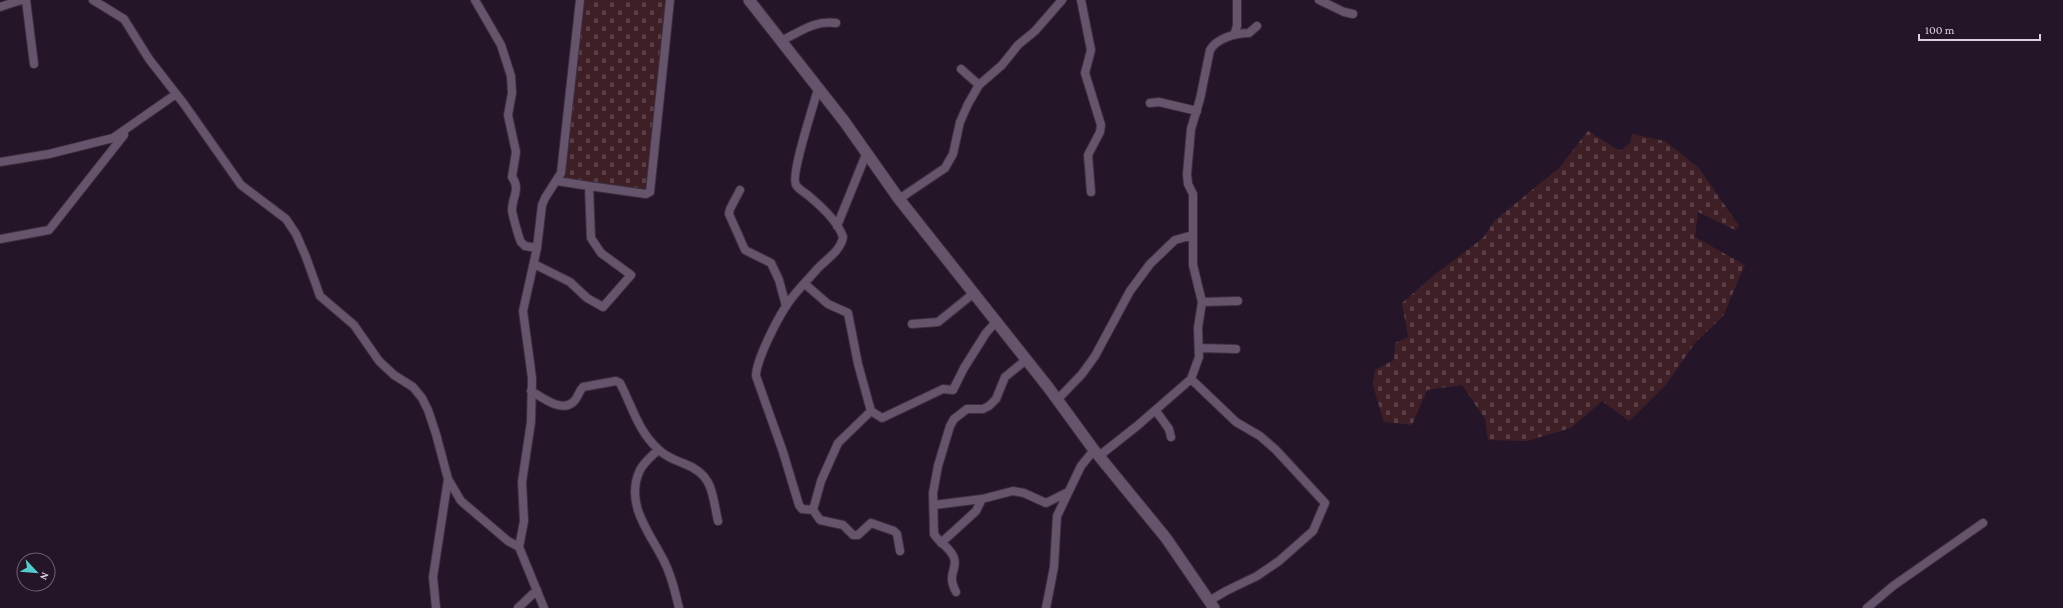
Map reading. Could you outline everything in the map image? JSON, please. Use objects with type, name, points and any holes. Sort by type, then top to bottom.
[{"type":"street","points":[[0,7],[21,0]]},
{"type":"street","points":[[26,0],[34,64]]},
{"type":"street","points":[[93,0],[124,19],[149,59],[242,185],[286,219],[296,234],[304,251],[320,296],[354,325],[379,361],[394,375],[413,387],[422,398],[428,410],[436,434],[448,479],[462,501],[508,541],[519,547]]},
{"type":"street","points":[[475,0],[501,45],[511,76],[512,92],[508,115],[516,152],[512,177],[516,182],[517,190],[512,212],[521,242],[525,246],[537,248]]},
{"type":"street","points":[[544,608],[519,547],[524,521],[522,482],[531,422],[532,391],[532,367],[525,334],[523,311],[537,248],[542,205],[547,194],[561,173],[565,150],[580,0]]},
{"type":"street","points":[[557,181],[646,194],[650,192],[670,0]]},
{"type":"street","points":[[749,0],[867,152],[899,199],[1026,360],[1096,453],[1166,538],[1212,604],[1226,591],[1256,576],[1279,562],[1313,531],[1325,503],[1276,450],[1260,436],[1236,422],[1191,379]]},
{"type":"street","points":[[899,199],[945,168],[953,154],[960,122],[979,85],[1002,64],[1018,45],[1035,31],[1062,0]]},
{"type":"street","points":[[1081,0],[1091,50],[1085,73],[1101,126],[1100,132],[1088,155],[1091,192]]},
{"type":"street","points":[[1234,35],[1237,26],[1237,0]]},
{"type":"street","points":[[1319,0],[1344,12],[1353,14]]},
{"type":"street","points":[[781,42],[816,23],[836,23]]},
{"type":"street","points":[[1046,608],[1054,567],[1057,516],[1066,493],[1081,466],[1096,453],[1156,411],[1191,379],[1199,357],[1200,348],[1198,328],[1202,302],[1193,265],[1193,194],[1188,184],[1187,174],[1191,129],[1197,111],[1210,50],[1213,44],[1234,35],[1249,33],[1257,26]]},
{"type":"street","points":[[961,68],[979,85]]},
{"type":"street","points":[[818,89],[794,177],[795,184],[823,209],[843,235],[843,241],[786,306],[767,342],[757,366],[756,376],[784,452],[799,505],[802,509],[813,510],[820,520],[843,525],[854,535],[858,535],[871,523],[894,531],[900,551]]},
{"type":"street","points":[[0,162],[94,144],[113,138],[128,130],[176,94]]},
{"type":"street","points":[[1150,103],[1160,102],[1197,111]]},
{"type":"street","points":[[0,239],[49,230],[128,130]]},
{"type":"street","points":[[837,226],[867,152]]},
{"type":"street","points":[[534,264],[570,282],[587,298],[603,307],[630,278],[632,275],[602,253],[591,238],[589,186]]},
{"type":"street","points":[[740,190],[729,214],[745,250],[771,263],[779,280],[786,306]]},
{"type":"street","points":[[1057,400],[1082,374],[1095,356],[1130,291],[1150,264],[1175,240],[1193,235]]},
{"type":"street","points":[[805,284],[828,304],[848,313],[858,364],[871,411],[882,418],[943,389],[953,390],[986,333],[996,322]]},
{"type":"street","points":[[912,324],[938,322],[974,293]]},
{"type":"street","points":[[1202,302],[1238,301]]},
{"type":"street","points":[[1200,348],[1236,349]]},
{"type":"street","points":[[956,592],[951,577],[955,562],[954,557],[934,534],[933,493],[938,466],[948,432],[954,419],[967,409],[983,409],[989,406],[996,399],[1005,377],[1026,360]]},
{"type":"street","points":[[532,391],[555,404],[567,405],[572,403],[583,388],[616,381],[620,383],[640,429],[658,450],[673,460],[699,471],[708,480],[713,493],[718,522]]},
{"type":"street","points":[[813,510],[821,481],[838,443],[871,411]]},
{"type":"street","points":[[1156,411],[1168,429],[1171,437]]},
{"type":"street","points":[[658,450],[640,471],[636,487],[637,511],[665,562],[678,608]]},
{"type":"street","points":[[436,608],[433,577],[448,479]]},
{"type":"street","points":[[934,505],[982,499],[1013,491],[1024,493],[1046,503],[1066,493]]},
{"type":"street","points":[[941,543],[976,511],[982,499]]},
{"type":"street","points":[[1867,608],[1887,591],[1983,523]]},
{"type":"street","points":[[518,608],[537,590]]},
{"type":"green space","points":[[583,0],[668,0],[647,197],[563,186]]},
{"type":"green space","points":[[1588,131],[1620,151],[1630,143],[1632,134],[1665,141],[1699,168],[1739,226],[1735,230],[1698,212],[1695,237],[1745,265],[1723,316],[1695,343],[1665,386],[1629,421],[1602,401],[1571,428],[1527,441],[1488,440],[1485,419],[1462,385],[1427,390],[1412,425],[1384,422],[1373,386],[1375,370],[1394,360],[1395,343],[1408,337],[1402,303],[1438,272],[1483,238],[1494,221],[1559,168]]}]
